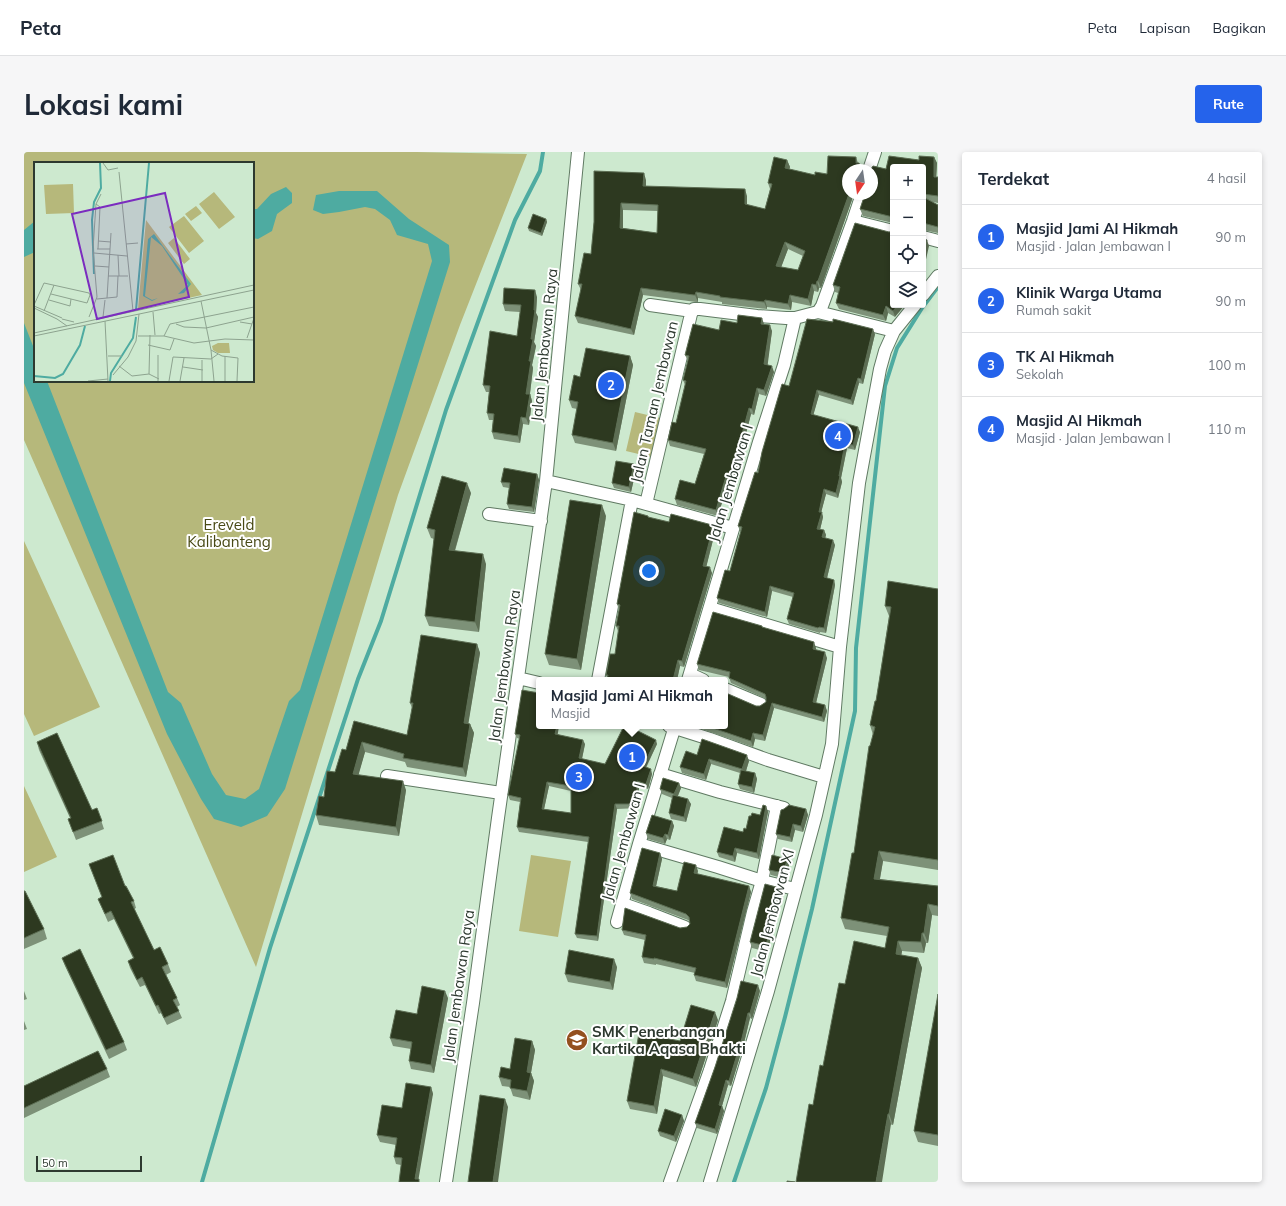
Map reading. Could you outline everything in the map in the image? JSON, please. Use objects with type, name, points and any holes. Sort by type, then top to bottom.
[{"type":"street","name":"Jalan Jembawan Raya","points":[[446,1182],[541,521],[578,152]]},
{"type":"street","points":[[871,164],[875,152]]},
{"type":"street","points":[[818,312],[822,306],[860,200]]},
{"type":"street","points":[[853,221],[890,230]]},
{"type":"street","points":[[926,239],[938,241]]},
{"type":"street","points":[[926,291],[938,276]]},
{"type":"street","points":[[650,305],[786,318],[795,318],[818,312],[894,331]]},
{"type":"street","points":[[710,608],[840,647],[859,483],[880,369],[885,351],[894,331],[913,308]]},
{"type":"street","name":"Jalan Taman Jembawan","points":[[646,504],[693,310]]},
{"type":"street","name":"Jalan Jembawan I","points":[[689,677],[759,442],[784,365],[795,318]]},
{"type":"street","points":[[546,481],[632,500],[733,528]]},
{"type":"street","name":"Jalan Taman Jembawan","points":[[599,677],[632,500]]},
{"type":"street","points":[[489,514],[541,521]]},
{"type":"street","name":"Jalan Jembawan XI","points":[[710,1182],[768,991],[816,815],[832,744],[840,647]]},
{"type":"street","points":[[518,678],[536,682]]},
{"type":"street","points":[[728,690],[761,704]]},
{"type":"street","name":"Jalan Jembawan I","points":[[617,922],[672,729]]},
{"type":"street","points":[[679,729],[768,760],[824,777]]},
{"type":"street","points":[[660,774],[720,792],[780,807],[732,1001],[670,1182]]},
{"type":"street","points":[[387,776],[501,793]]},
{"type":"street","points":[[639,844],[762,881],[795,889]]},
{"type":"street","points":[[623,904],[685,928]]},
{"type":"green space","name":"Ereveld Kalibanteng","points":[[24,152],[416,152],[527,154],[460,325],[398,495],[256,967],[24,440]]},
{"type":"green space","points":[[635,412],[660,418],[651,457],[626,451]]},
{"type":"green space","points":[[24,541],[100,707],[34,736],[24,714]]},
{"type":"green space","points":[[24,786],[57,857],[24,872]]},
{"type":"green space","points":[[531,855],[571,861],[558,937],[519,931]]},
{"type":"water","points":[[286,187],[292,193],[292,203],[277,214],[272,231],[258,239],[254,238],[254,209],[257,209],[271,194]]},
{"type":"water","points":[[339,191],[377,191],[409,219],[449,245],[450,262],[285,789],[267,816],[241,827],[214,819],[201,799],[167,734],[24,383],[24,323],[34,348],[34,382],[47,382],[168,692],[181,703],[212,774],[226,795],[245,799],[259,789],[289,701],[300,690],[432,261],[428,244],[397,235],[390,220],[375,209],[365,207],[323,214],[313,210],[316,195]]},
{"type":"water","points":[[34,222],[34,252],[24,257],[24,230]]},
{"type":"building","points":[[828,156],[856,157],[856,163],[859,164],[842,164],[842,200],[847,200],[818,281],[816,285],[812,284],[808,299],[790,295],[788,304],[765,300],[764,302],[720,297],[696,292],[694,295],[641,288],[631,329],[575,316],[582,284],[578,284],[584,253],[591,254],[594,222],[594,171],[644,173],[643,186],[745,189],[745,204],[765,209],[772,184],[768,183],[774,157],[787,160],[785,168],[815,175],[815,172],[827,174]],"holes":[[[621,203],[658,205],[657,233],[620,228]],[[785,242],[805,251],[798,270],[776,266]]]},
{"type":"building","points":[[889,156],[919,160],[919,156],[934,157],[934,177],[938,177],[938,196],[926,194],[926,164],[890,164],[890,216],[860,209],[863,200],[878,200],[878,167],[886,169]]},
{"type":"building","points":[[926,199],[938,205],[938,227],[926,224]]},
{"type":"building","points":[[533,214],[546,219],[541,233],[528,228]]},
{"type":"building","points":[[855,223],[890,232],[890,308],[896,308],[893,311],[886,306],[883,315],[836,303],[840,287],[833,285]]},
{"type":"building","points":[[504,288],[535,290],[535,310],[531,339],[533,339],[526,394],[530,394],[526,418],[521,417],[518,436],[492,432],[494,414],[487,413],[490,386],[483,385],[490,331],[517,336],[521,305],[503,304]]},
{"type":"building","points":[[738,315],[762,318],[761,324],[770,325],[764,364],[772,366],[764,390],[757,388],[752,409],[749,408],[731,475],[727,473],[716,510],[675,499],[680,480],[695,484],[706,449],[668,440],[672,422],[676,423],[686,381],[683,380],[689,356],[685,355],[693,324],[719,330],[721,320],[737,323]]},
{"type":"building","points":[[807,319],[833,322],[833,319],[873,329],[861,379],[858,378],[851,400],[817,390],[811,414],[858,427],[853,445],[845,443],[836,493],[824,489],[819,512],[822,512],[817,529],[824,530],[822,537],[833,540],[824,577],[834,580],[824,628],[818,628],[787,619],[794,593],[770,586],[765,612],[717,598],[725,570],[730,571],[742,527],[738,526],[755,472],[758,473],[762,452],[782,384],[789,386]]},
{"type":"building","points":[[586,348],[630,356],[613,443],[572,435],[578,402],[569,400],[574,375],[580,377]]},
{"type":"building","points":[[616,461],[634,464],[629,487],[612,483]]},
{"type":"building","points":[[504,468],[537,474],[532,507],[507,504],[510,483],[501,482]]},
{"type":"building","points":[[442,476],[467,483],[449,550],[483,554],[475,622],[425,616],[435,530],[427,528]]},
{"type":"building","points":[[570,500],[602,505],[577,659],[545,654]]},
{"type":"building","points":[[634,512],[669,522],[671,514],[712,525],[712,531],[703,566],[710,567],[682,661],[678,660],[674,677],[608,677],[608,675],[606,675],[610,654],[615,654],[619,626],[616,626],[620,605],[617,604]]},
{"type":"building","points":[[888,581],[938,589],[938,860],[879,851],[874,879],[938,886],[938,906],[928,904],[924,933],[922,933],[921,942],[898,941],[896,954],[918,958],[876,1182],[796,1182],[809,1104],[813,1105],[820,1065],[823,1066],[839,983],[845,984],[854,941],[885,948],[889,927],[841,918],[852,853],[854,853],[869,746],[875,727],[870,725],[876,701],[891,607],[885,606]]},
{"type":"building","points":[[713,612],[814,642],[813,649],[825,652],[813,702],[825,705],[822,717],[772,703],[763,735],[753,733],[751,741],[716,729],[728,729],[728,694],[756,706],[760,706],[766,702],[766,697],[765,694],[729,678],[730,672],[697,664]]},
{"type":"building","points":[[421,635],[477,644],[464,723],[470,724],[463,768],[403,758],[404,754],[362,742],[353,774],[403,781],[396,827],[316,815],[319,796],[324,797],[327,771],[335,772],[342,749],[346,750],[354,721],[407,735],[413,703],[410,703]]},
{"type":"building","points":[[522,690],[536,692],[536,729],[556,729],[555,734],[583,740],[579,758],[605,764],[622,729],[634,729],[656,740],[643,766],[651,769],[646,784],[637,781],[637,804],[615,804],[597,936],[575,934],[589,837],[517,827],[521,798],[508,795],[520,735],[515,734]],"holes":[[[547,782],[571,786],[571,813],[542,809]]]},
{"type":"building","points":[[57,733],[92,810],[97,808],[102,821],[73,832],[68,819],[71,818],[37,742]]},
{"type":"building","points":[[702,739],[747,755],[742,769],[709,759],[704,774],[680,767],[686,751],[697,755]]},
{"type":"building","points":[[741,770],[755,773],[752,787],[738,784]]},
{"type":"building","points":[[663,778],[679,783],[674,794],[660,789]]},
{"type":"building","points":[[673,795],[688,799],[684,817],[669,813]]},
{"type":"building","points":[[763,805],[766,806],[757,853],[735,848],[733,856],[717,852],[724,827],[743,832],[744,828],[746,829],[749,816],[751,816],[752,813],[760,815]]},
{"type":"building","points":[[789,805],[806,809],[801,826],[793,824],[790,837],[776,834],[781,810]]},
{"type":"building","points":[[652,815],[672,821],[668,835],[665,834],[663,838],[646,833]]},
{"type":"building","points":[[642,848],[660,853],[653,886],[677,891],[684,862],[696,865],[694,873],[749,886],[725,982],[694,975],[696,968],[654,958],[642,957],[646,935],[622,930],[625,908],[680,928],[687,927],[690,924],[689,917],[686,914],[630,893]]},
{"type":"building","points":[[113,855],[125,886],[134,901],[131,902],[154,950],[160,947],[168,964],[162,967],[177,998],[173,1000],[179,1011],[164,1018],[158,1005],[156,1006],[142,977],[137,980],[128,961],[134,958],[111,911],[105,914],[98,899],[102,897],[89,864]]},
{"type":"building","points":[[772,855],[787,859],[784,873],[769,870]]},
{"type":"building","points":[[765,884],[780,888],[769,927],[766,946],[750,942]]},
{"type":"building","points":[[24,891],[44,929],[24,938]]},
{"type":"building","points":[[80,949],[124,1042],[106,1050],[62,958]]},
{"type":"building","points":[[569,950],[614,959],[610,982],[565,974]]},
{"type":"building","points":[[741,981],[758,985],[750,1013],[748,1013],[729,1081],[726,1080],[719,1105],[722,1106],[715,1129],[695,1123],[715,1067]]},
{"type":"building","points":[[422,986],[445,991],[431,1065],[409,1061],[412,1042],[390,1038],[396,1010],[417,1014]]},
{"type":"building","points":[[938,994],[938,1135],[914,1131]]},
{"type":"building","points":[[691,1005],[715,1012],[693,1079],[661,1069],[654,1106],[627,1101],[639,1033],[680,1041]]},
{"type":"building","points":[[515,1038],[532,1041],[527,1072],[531,1073],[527,1091],[510,1088],[511,1080],[499,1077],[501,1067],[510,1069]]},
{"type":"building","points":[[98,1051],[107,1069],[24,1108],[24,1086]]},
{"type":"building","points":[[406,1083],[431,1087],[415,1179],[419,1179],[419,1182],[399,1182],[402,1158],[394,1157],[397,1138],[377,1135],[382,1105],[402,1108]]},
{"type":"building","points":[[480,1095],[505,1099],[493,1182],[468,1182]]},
{"type":"building","points":[[665,1109],[682,1115],[674,1136],[658,1131]]},
{"type":"waterway","points":[[202,1182],[270,948],[358,679],[381,621],[446,410],[515,220],[540,171],[543,152]]},
{"type":"waterway","points":[[734,1182],[766,1088],[785,1017],[812,909],[855,711],[856,648],[885,386],[897,348],[922,308],[938,287]]},
{"type":"place","name":"Klinik Warga Utama","points":[[611,385]]},
{"type":"place","name":"Masjid Al Hikmah","points":[[838,436]]},
{"type":"place","name":"Masjid Jami Al Hikmah","points":[[632,757]]},
{"type":"place","name":"TK Al Hikmah","points":[[579,777]]},
{"type":"place","name":"SMK Penerbangan Kartika Aqasa Bhakti","points":[[577,1040]]}]
